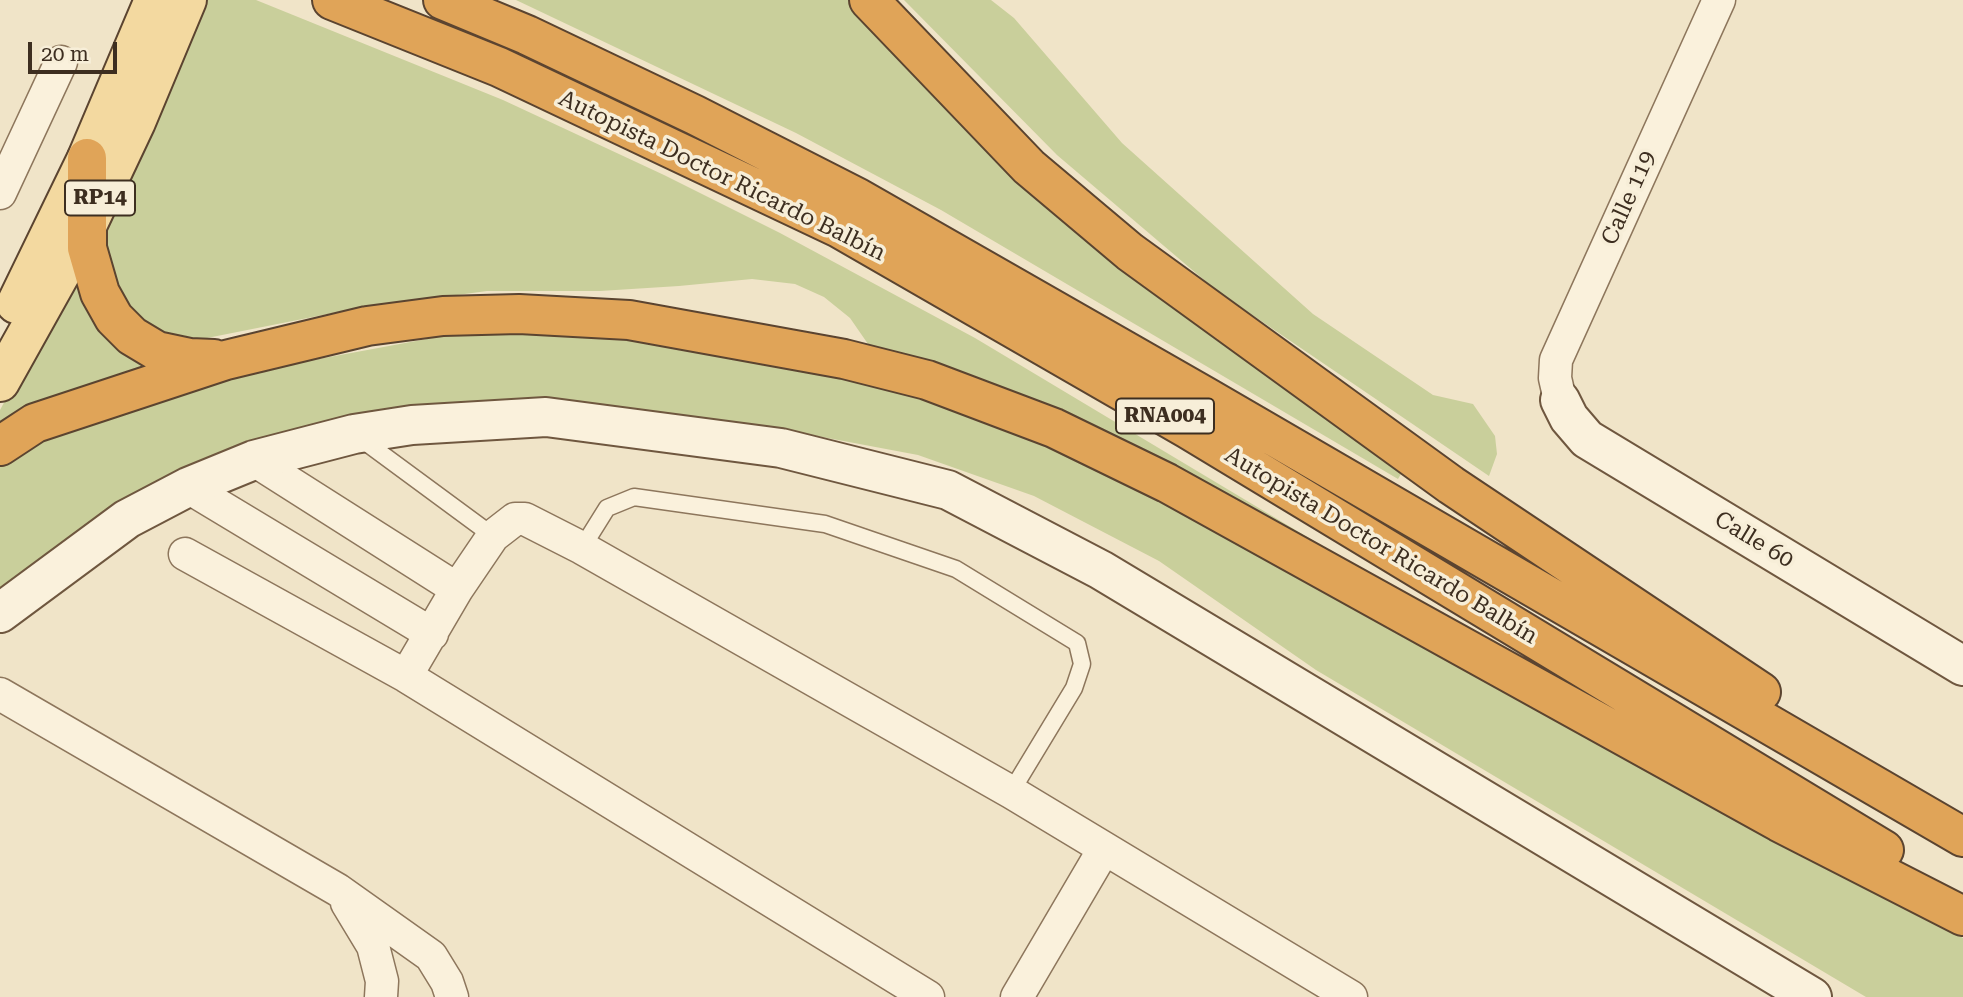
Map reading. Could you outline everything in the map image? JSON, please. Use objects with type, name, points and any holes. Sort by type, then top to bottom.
[{"type":"highway","name":"Autopista Doctor Ricardo Balbín","points":[[332,0],[499,67],[839,228],[1188,429],[1963,897]]},
{"type":"highway","name":"Autopista Doctor Ricardo Balbín","points":[[443,0],[527,34],[858,198],[1963,837]]},
{"type":"highway","points":[[869,0],[1029,167],[1130,253],[1451,485],[1963,828]]},
{"type":"highway","points":[[87,158],[86,228],[90,265],[100,293],[114,318],[132,336],[157,351],[190,358],[226,360]]},
{"type":"highway","points":[[0,446],[35,423],[226,360],[367,326],[443,317],[519,314],[629,320],[845,359],[927,380],[1054,428],[1167,483],[1779,822],[1963,916]]},
{"type":"main road","name":"RP14","points":[[0,336],[87,158],[175,2]]},
{"type":"main road","name":"RP14","points":[[0,382],[86,228],[136,122],[175,2]]},
{"type":"street","name":"Calle 119","points":[[1560,400],[1555,378],[1556,360],[1719,0]]},
{"type":"street","points":[[0,193],[61,62]]},
{"type":"street","name":"Calle 60","points":[[1560,400],[1569,418],[1587,439],[1963,666]]},
{"type":"street","points":[[0,613],[127,519],[188,487],[254,460],[354,434],[412,425],[546,417],[781,448],[948,490],[1101,570],[1812,997]]},
{"type":"street","points":[[254,460],[457,589]]},
{"type":"street","points":[[188,487],[432,634]]},
{"type":"street","points":[[406,676],[457,589],[494,536],[515,519],[525,519],[582,548],[1010,792],[1351,997]]},
{"type":"street","points":[[185,554],[406,676],[928,997]]},
{"type":"street","points":[[0,694],[338,890],[431,956],[447,982],[452,997]]},
{"type":"street","points":[[1017,997],[1104,849]]},
{"type":"street","points":[[338,890],[373,946],[382,981],[381,997]]},
{"type":"lane","points":[[354,434],[494,536]]},
{"type":"lane","points":[[582,548],[607,508],[634,497],[825,524],[957,569],[1077,643],[1082,664],[1074,688],[1010,792]]},
{"type":"green space","points":[[207,0],[256,0],[503,100],[664,175],[780,233],[975,338],[1344,559],[1343,563],[924,367],[868,344],[850,318],[824,297],[795,284],[752,279],[600,291],[487,291],[353,309],[202,339],[168,337],[121,308],[103,253],[108,210]]},
{"type":"green space","points":[[516,0],[850,0],[1145,284],[1203,329],[1404,469],[1398,479],[941,210],[796,133]]},
{"type":"green space","points":[[904,0],[991,0],[1014,18],[1122,143],[1313,314],[1433,395],[1473,404],[1495,436],[1497,454],[1489,476],[1217,291],[1057,155]]},
{"type":"green space","points":[[74,273],[82,303],[93,323],[110,341],[151,369],[0,425],[0,410]]},
{"type":"green space","points":[[542,332],[661,342],[882,384],[1056,443],[1703,800],[1963,938],[1963,997],[1866,997],[1316,670],[1159,561],[1034,496],[918,455],[785,430],[643,410],[535,402],[402,410],[0,591],[0,464],[40,437],[195,388],[297,363],[443,336]]}]
